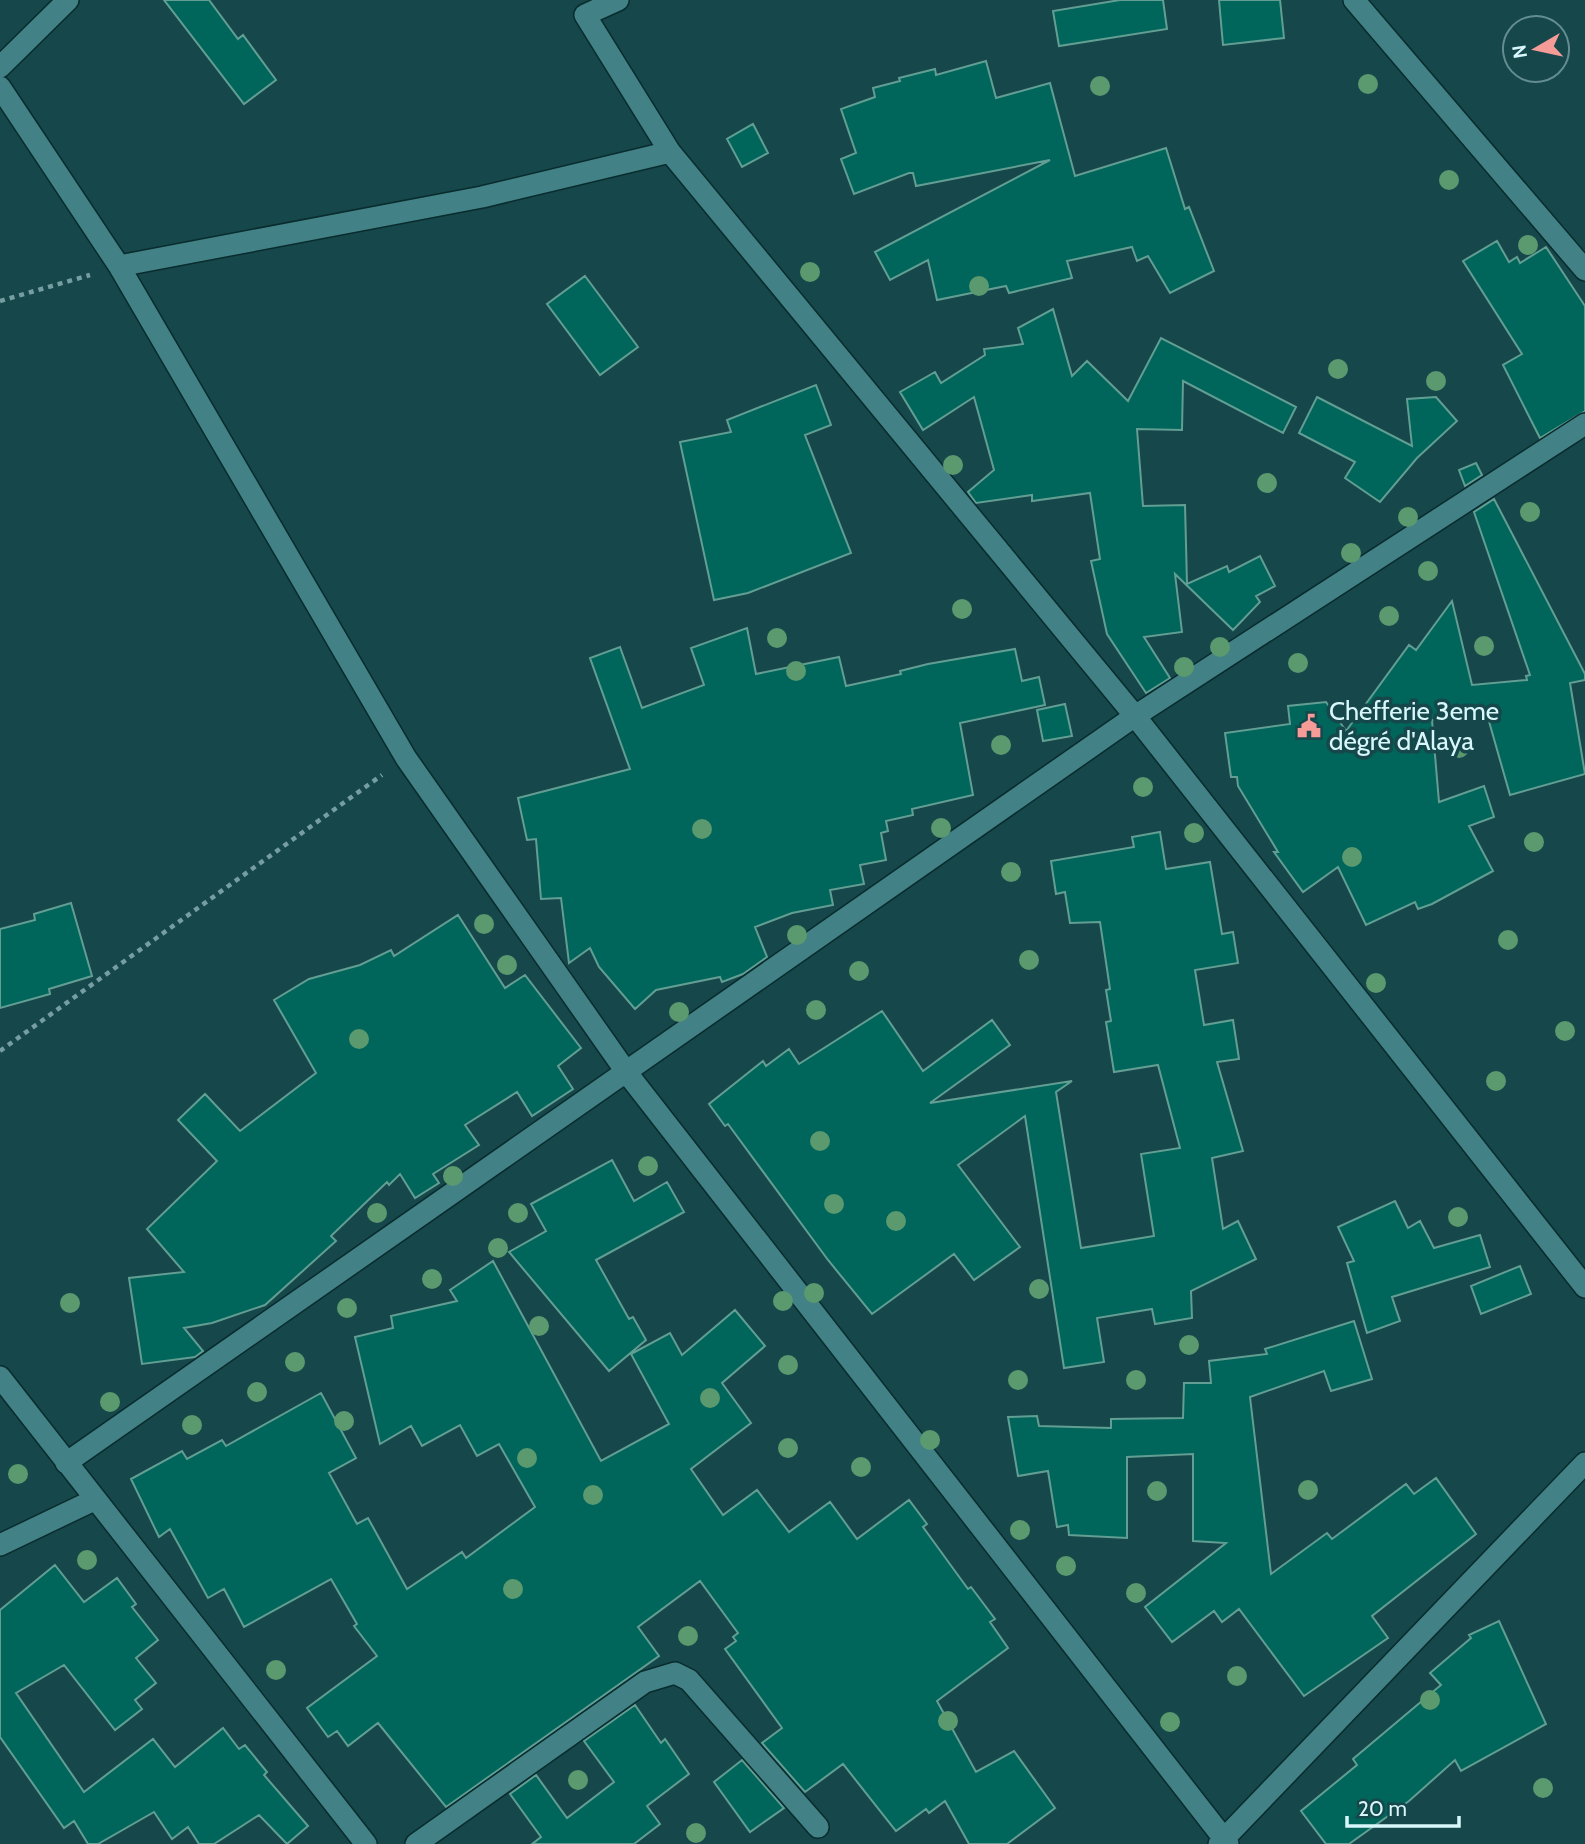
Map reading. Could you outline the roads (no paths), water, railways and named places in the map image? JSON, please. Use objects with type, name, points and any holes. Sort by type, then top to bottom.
[{"type":"street","points":[[0,67],[68,0]]},
{"type":"street","points":[[618,0],[579,8],[670,152],[1135,716],[1585,1287]]},
{"type":"street","points":[[1354,0],[1585,270]]},
{"type":"street","points":[[0,87],[119,266],[406,758],[627,1073],[1224,1842],[1585,1463]]},
{"type":"street","points":[[119,266],[482,198],[670,152]]},
{"type":"street","points":[[66,1463],[1135,716],[1585,424]]},
{"type":"street","points":[[0,1377],[366,1844]]},
{"type":"street","points":[[0,1545],[94,1500]]},
{"type":"street","points":[[416,1844],[645,1682],[675,1673],[689,1680],[818,1827]]},
{"type":"place","name":"Chefferie 3eme dégré d'Alaya","points":[[1309,726]]}]
